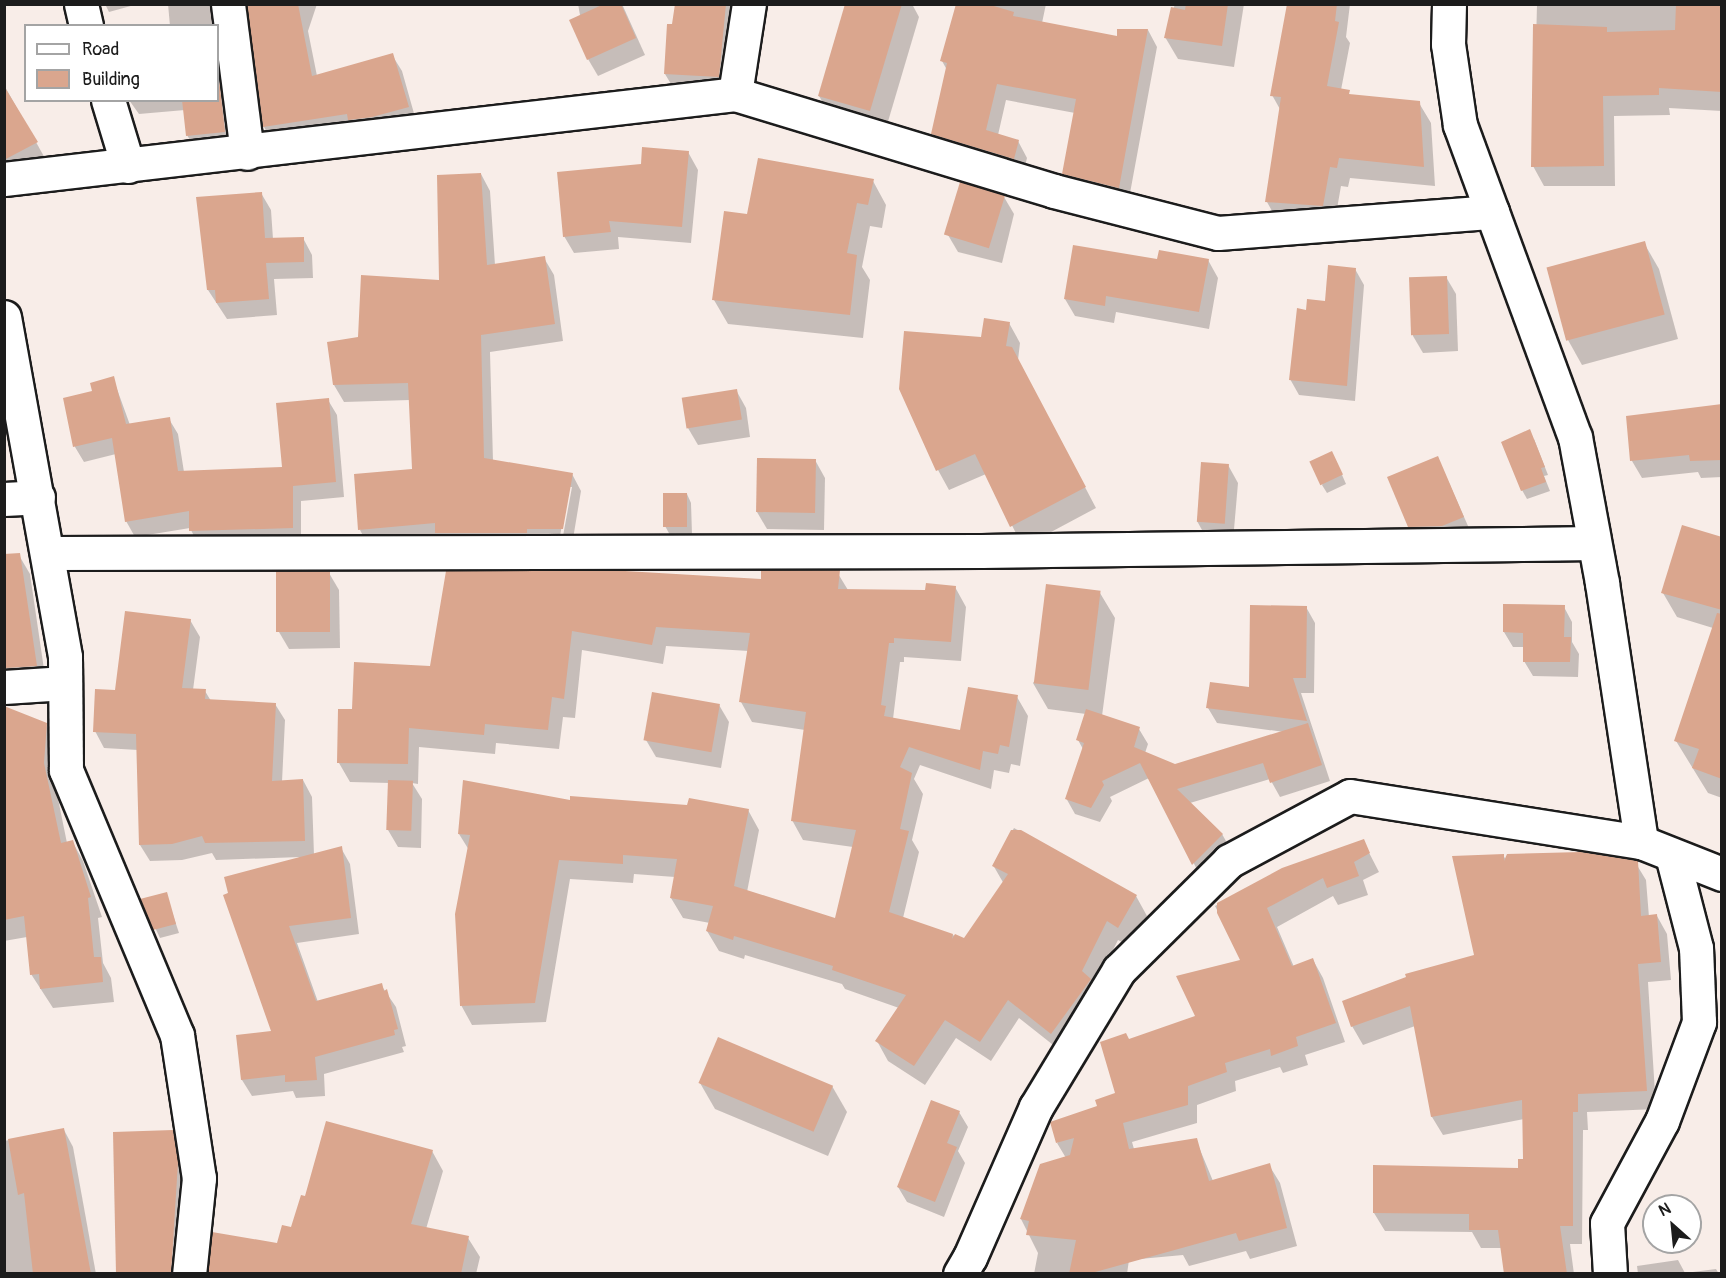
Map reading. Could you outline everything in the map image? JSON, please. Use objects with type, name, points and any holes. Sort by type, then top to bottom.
[{"type":"street","points":[[81,4],[86,24]]},
{"type":"street","points":[[228,4],[247,153]]},
{"type":"street","points":[[735,94],[749,4]]},
{"type":"street","points":[[1449,4],[1448,44],[1460,125],[1575,437],[1641,842]]},
{"type":"street","points":[[4,179],[247,153],[735,94],[1054,191],[1218,233],[1492,212]]},
{"type":"street","points":[[109,102],[128,166]]},
{"type":"street","points":[[4,317],[65,657],[66,770],[177,1035],[199,1178],[189,1274]]},
{"type":"street","points":[[4,499],[38,497]]},
{"type":"street","points":[[47,553],[981,551],[1594,543]]},
{"type":"street","points":[[4,687],[65,683]]},
{"type":"street","points":[[960,1274],[970,1257],[1036,1107],[1119,970],[1229,861],[1350,796],[1641,842],[1722,874]]},
{"type":"street","points":[[1610,1274],[1607,1223],[1662,1121],[1699,1022],[1696,948],[1672,855]]},
{"type":"building","points":[[298,4],[312,76],[393,53],[409,107],[372,117],[348,120],[347,114],[263,127],[247,5]]},
{"type":"building","points":[[604,4],[621,4],[636,38],[587,60],[569,20]]},
{"type":"building","points":[[675,4],[726,4],[719,77],[664,74],[667,24],[672,24]]},
{"type":"building","points":[[845,4],[902,4],[870,111],[818,96]]},
{"type":"building","points":[[956,4],[987,4],[1014,12],[1013,16],[1117,36],[1117,29],[1148,29],[1119,188],[1062,174],[1076,99],[997,84],[986,130],[1019,140],[1014,159],[931,134],[947,63],[940,61]]},
{"type":"building","points":[[1186,4],[1228,4],[1222,46],[1164,38],[1171,7],[1185,10]]},
{"type":"building","points":[[1287,4],[1337,4],[1335,21],[1339,22],[1327,86],[1350,90],[1349,94],[1420,101],[1424,167],[1339,158],[1337,168],[1330,167],[1323,206],[1265,202],[1281,97],[1270,96]]},
{"type":"building","points":[[1676,4],[1722,4],[1722,92],[1659,88],[1659,95],[1603,96],[1604,166],[1531,167],[1533,24],[1607,27],[1607,32],[1675,30]]},
{"type":"building","points":[[219,79],[225,132],[186,136],[182,102],[219,102]]},
{"type":"building","points":[[4,86],[38,142],[4,160]]},
{"type":"building","points":[[642,147],[689,151],[682,227],[609,221],[611,232],[563,237],[557,172],[641,164]]},
{"type":"building","points":[[758,158],[874,179],[868,205],[857,203],[847,253],[857,255],[850,315],[712,300],[724,211],[747,214]]},
{"type":"building","points":[[481,173],[487,265],[545,256],[555,324],[481,335],[484,458],[573,473],[563,529],[527,529],[527,533],[435,533],[435,523],[358,530],[354,474],[412,469],[408,383],[333,385],[327,342],[358,337],[361,275],[439,280],[437,175]]},
{"type":"building","points":[[960,182],[1005,196],[989,248],[944,235]]},
{"type":"building","points":[[262,192],[265,238],[304,237],[304,262],[266,263],[269,299],[216,303],[215,290],[207,290],[196,197]]},
{"type":"building","points":[[1645,241],[1665,314],[1566,341],[1546,267]]},
{"type":"building","points":[[1073,245],[1157,259],[1159,250],[1209,259],[1199,312],[1106,296],[1105,306],[1064,299]]},
{"type":"building","points":[[1328,265],[1356,268],[1347,386],[1289,380],[1297,308],[1306,310],[1307,299],[1325,301]]},
{"type":"building","points":[[1447,276],[1449,334],[1411,335],[1409,277]]},
{"type":"building","points":[[984,318],[1010,322],[1006,346],[1012,347],[1086,487],[1010,527],[975,454],[936,471],[899,389],[904,331],[981,337]]},
{"type":"building","points":[[114,376],[126,424],[170,417],[178,471],[282,467],[276,403],[329,398],[336,482],[293,486],[293,528],[189,531],[189,511],[125,522],[112,438],[73,447],[63,398],[92,391],[90,383]]},
{"type":"building","points":[[737,389],[742,420],[687,428],[682,398]]},
{"type":"building","points":[[1722,404],[1722,460],[1690,461],[1689,455],[1630,461],[1626,416]]},
{"type":"building","points":[[1530,429],[1545,467],[1541,468],[1546,482],[1521,491],[1501,442]]},
{"type":"building","points":[[1332,451],[1343,475],[1320,485],[1309,462]]},
{"type":"building","points":[[1438,456],[1464,517],[1442,526],[1408,527],[1387,477]]},
{"type":"building","points":[[757,458],[816,459],[815,513],[756,512]]},
{"type":"building","points":[[1201,462],[1229,464],[1225,524],[1197,522]]},
{"type":"building","points":[[663,493],[687,493],[687,527],[663,527]]},
{"type":"building","points":[[1682,525],[1722,537],[1722,610],[1661,593]]},
{"type":"building","points":[[20,553],[37,666],[4,668],[4,554]]},
{"type":"building","points":[[761,570],[840,570],[838,589],[925,590],[926,583],[956,586],[951,642],[894,638],[894,643],[889,643],[881,705],[886,706],[884,716],[960,730],[968,687],[1018,695],[1009,747],[1000,745],[998,754],[983,751],[980,770],[909,747],[900,767],[912,773],[900,829],[909,831],[889,912],[953,934],[952,939],[955,934],[964,938],[1008,874],[992,866],[1011,830],[1021,830],[1137,895],[1118,928],[1107,921],[1082,971],[1091,979],[1051,1034],[1008,1000],[980,1042],[945,1020],[914,1066],[875,1041],[906,995],[832,970],[833,966],[734,936],[733,940],[706,931],[713,906],[670,898],[677,859],[623,855],[623,864],[559,860],[535,1003],[460,1006],[455,914],[470,835],[458,834],[463,780],[570,800],[570,796],[687,805],[689,798],[749,809],[734,886],[835,918],[856,830],[791,821],[806,712],[739,702],[750,633],[656,627],[652,645],[572,631],[564,699],[552,697],[548,730],[485,724],[484,735],[409,728],[408,764],[337,763],[338,709],[352,709],[354,662],[430,666],[446,571],[625,571],[761,579]]},
{"type":"building","points":[[276,571],[330,571],[330,632],[276,632]]},
{"type":"building","points":[[1046,584],[1101,591],[1088,690],[1034,683]]},
{"type":"building","points":[[1503,604],[1565,605],[1564,637],[1571,637],[1570,662],[1523,662],[1523,633],[1503,632]]},
{"type":"building","points":[[1250,605],[1307,606],[1306,678],[1293,678],[1307,721],[1206,708],[1210,682],[1249,687]]},
{"type":"building","points":[[125,611],[191,619],[182,688],[206,689],[205,699],[276,703],[272,781],[303,779],[305,841],[205,843],[202,836],[172,844],[139,845],[136,734],[93,732],[95,689],[115,690]]},
{"type":"building","points":[[1717,613],[1722,614],[1722,779],[1692,768],[1699,749],[1674,741]]},
{"type":"building","points":[[652,692],[720,704],[711,752],[643,740]]},
{"type":"building","points":[[4,706],[47,723],[44,763],[61,843],[73,840],[91,897],[88,898],[94,957],[101,957],[103,982],[40,989],[39,974],[30,975],[24,916],[4,920]]},
{"type":"building","points":[[1086,709],[1140,727],[1134,747],[1175,764],[1308,723],[1322,765],[1270,783],[1263,763],[1177,789],[1223,834],[1192,865],[1140,763],[1102,781],[1104,785],[1091,808],[1065,799],[1084,743],[1076,740]]},
{"type":"building","points":[[388,780],[413,781],[411,831],[386,830]]},
{"type":"building","points":[[1364,839],[1370,853],[1354,862],[1359,876],[1327,888],[1323,878],[1267,908],[1292,966],[1313,958],[1336,1023],[1296,1037],[1298,1046],[1271,1056],[1270,1049],[1225,1063],[1227,1072],[1188,1086],[1188,1105],[1123,1123],[1129,1149],[1197,1138],[1209,1181],[1270,1163],[1287,1228],[1239,1241],[1236,1233],[1088,1274],[1069,1274],[1076,1240],[1026,1235],[1029,1221],[1020,1219],[1040,1164],[1070,1155],[1074,1138],[1056,1143],[1050,1122],[1097,1106],[1095,1100],[1115,1093],[1100,1042],[1126,1033],[1129,1039],[1195,1016],[1176,976],[1240,960],[1217,913],[1217,903],[1282,868]]},
{"type":"building","points":[[342,846],[351,918],[289,926],[316,1001],[382,983],[384,991],[387,989],[398,1029],[394,1030],[395,1035],[315,1057],[317,1080],[285,1082],[285,1075],[241,1080],[236,1035],[271,1031],[223,895],[228,893],[224,877]]},
{"type":"building","points":[[1581,852],[1638,861],[1641,916],[1657,914],[1661,962],[1638,964],[1647,1091],[1578,1094],[1578,1112],[1573,1112],[1573,1226],[1560,1226],[1567,1274],[1504,1274],[1498,1230],[1469,1230],[1469,1214],[1373,1213],[1373,1165],[1518,1168],[1518,1159],[1523,1159],[1522,1100],[1431,1117],[1410,1006],[1351,1027],[1342,1001],[1406,977],[1405,974],[1474,955],[1452,856],[1504,854],[1504,861],[1507,854]]},
{"type":"building","points":[[167,892],[176,924],[153,930],[140,899]]},
{"type":"building","points":[[718,1037],[833,1086],[814,1132],[698,1083]]},
{"type":"building","points":[[931,1100],[960,1111],[947,1143],[957,1147],[935,1202],[897,1187]]},
{"type":"building","points":[[326,1121],[433,1150],[411,1224],[469,1236],[461,1274],[208,1274],[212,1232],[277,1243],[282,1225],[291,1227],[301,1195],[305,1196]]},
{"type":"building","points":[[64,1128],[91,1274],[33,1274],[24,1193],[18,1195],[8,1139]]},
{"type":"building","points":[[173,1130],[178,1162],[171,1274],[116,1274],[113,1132]]}]
